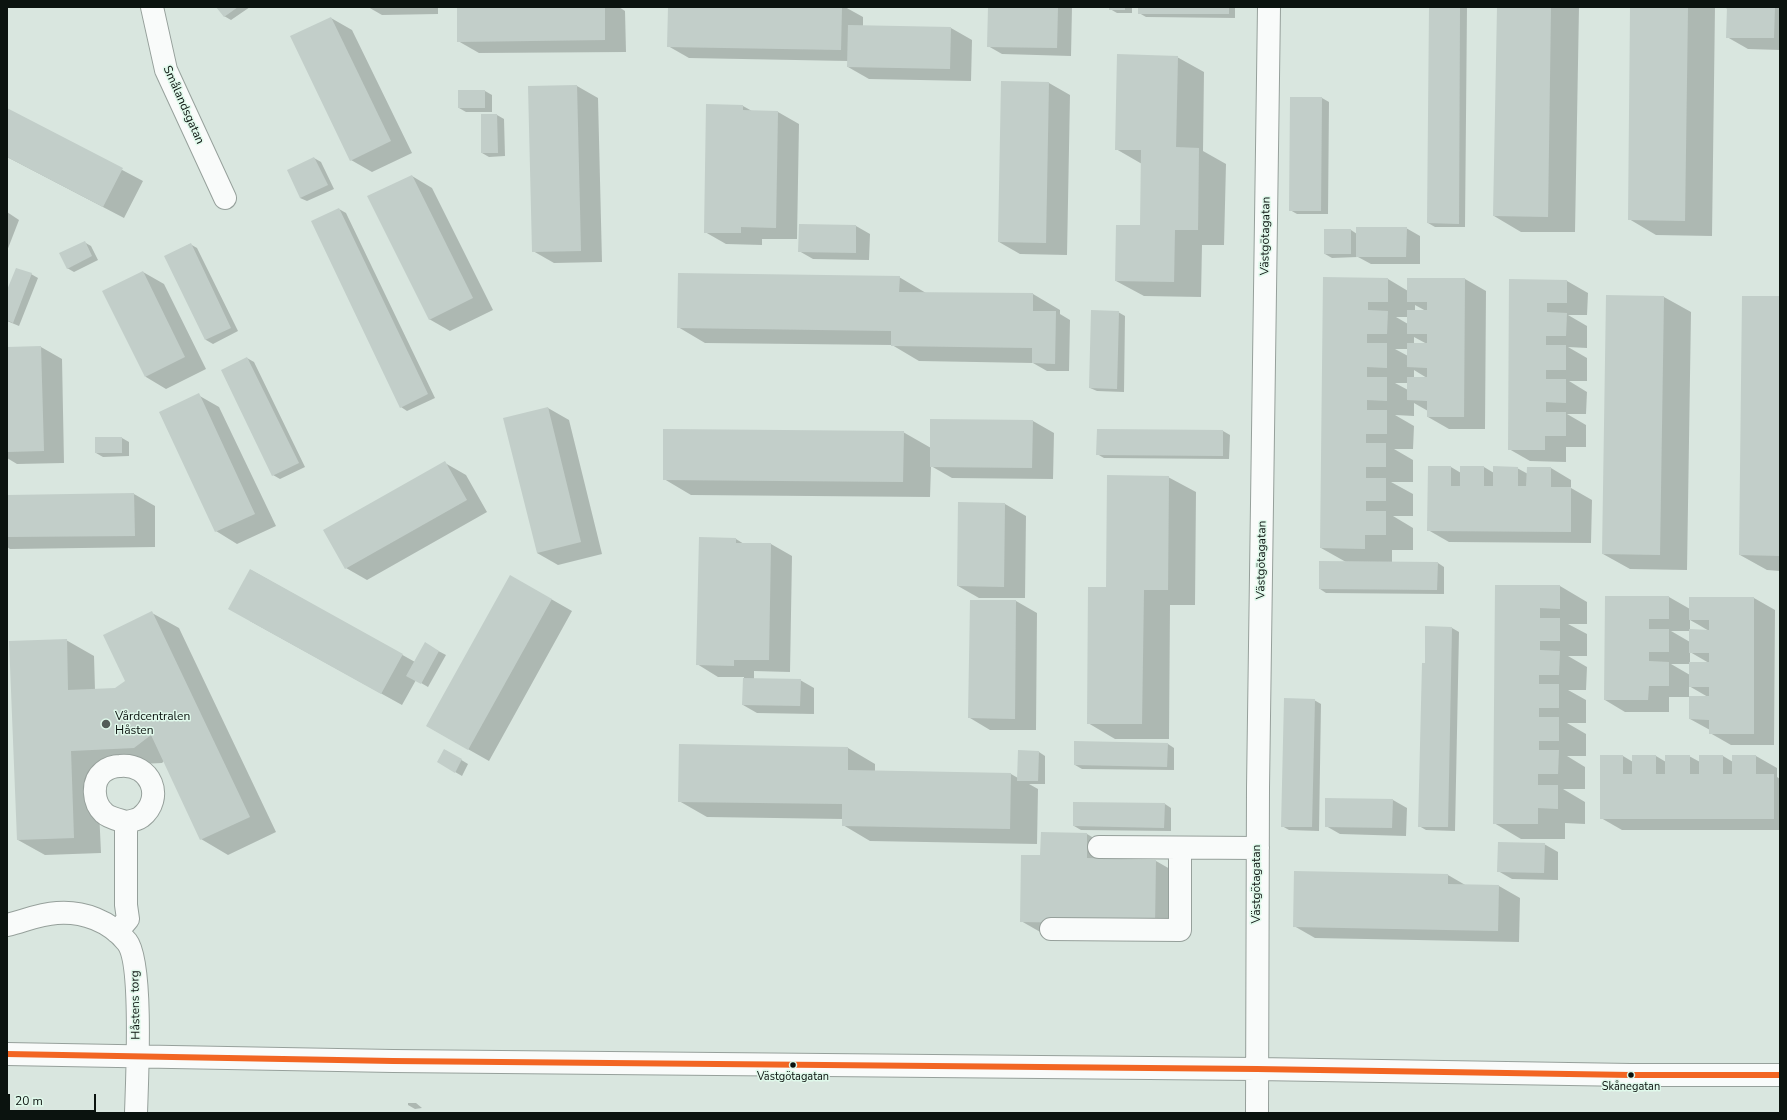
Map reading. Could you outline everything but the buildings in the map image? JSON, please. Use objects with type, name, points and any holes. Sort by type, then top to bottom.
[{"type":"street","name":"Smålandsgatan","points":[[152,7],[166,70],[225,198]]},
{"type":"street","name":"Västgötagatan","points":[[1256,1113],[1269,7]]},
{"type":"street","points":[[117,932],[128,919],[126,905],[126,822]]},
{"type":"street","points":[[1099,847],[1258,848]]},
{"type":"street","points":[[1051,929],[1180,930],[1180,848]]},
{"type":"street","name":"Håstens torg","points":[[7,925],[57,912],[88,915],[100,920],[128,942],[135,964],[137,988],[136,1113]]},
{"type":"street","points":[[7,1054],[393,1062],[1257,1069],[1631,1075],[1780,1075]]},
{"type":"transit line","points":[[7,1054],[393,1061],[1257,1069],[1631,1075],[1780,1075]]},
{"type":"place","name":"Vårdcentralen Håsten","points":[[106,724]]},
{"type":"place","name":"Västgötagatan","points":[[793,1065]]},
{"type":"place","name":"Skånegatan","points":[[1631,1075]]}]
